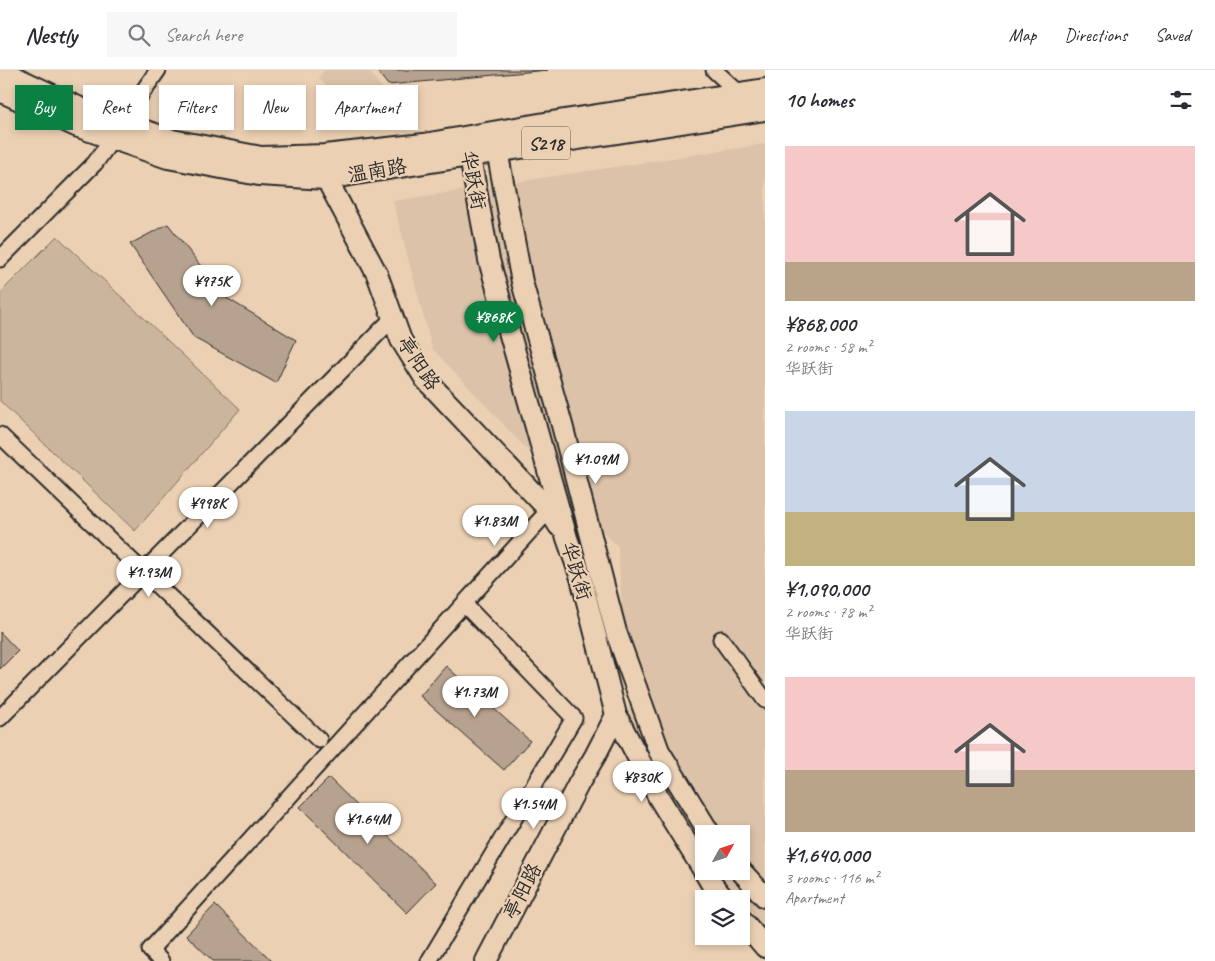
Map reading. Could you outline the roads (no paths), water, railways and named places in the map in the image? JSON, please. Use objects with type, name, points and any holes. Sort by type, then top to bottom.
[{"type":"main road","name":"温南路","points":[[1,70],[82,110],[117,131]]},
{"type":"main road","name":"温南路","points":[[0,90],[76,125],[172,140],[261,158],[326,167],[424,145],[468,146],[765,90]]},
{"type":"main road","name":"温南路","points":[[495,141],[765,109]]},
{"type":"street","points":[[0,259],[94,163],[158,70]]},
{"type":"street","points":[[714,70],[740,94]]},
{"type":"street","name":"华跃街","points":[[495,141],[522,282],[562,425],[616,632],[659,751],[704,825]]},
{"type":"street","name":"华跃街","points":[[468,146],[490,260],[581,578],[616,715],[659,798],[695,856]]},
{"type":"street","name":"亭阳路","points":[[326,167],[377,274],[401,340],[426,380],[549,510],[568,538]]},
{"type":"street","points":[[0,718],[393,318]]},
{"type":"street","points":[[1,439],[144,572],[319,740]]},
{"type":"street","points":[[161,961],[150,950],[549,510]]},
{"type":"street","points":[[429,961],[574,718],[464,604]]},
{"type":"street","points":[[720,639],[765,700]]},
{"type":"street","name":"亭阳路","points":[[486,961],[574,791],[616,715]]},
{"type":"street","points":[[750,880],[765,898]]},
{"type":"street","points":[[750,930],[765,947]]}]
